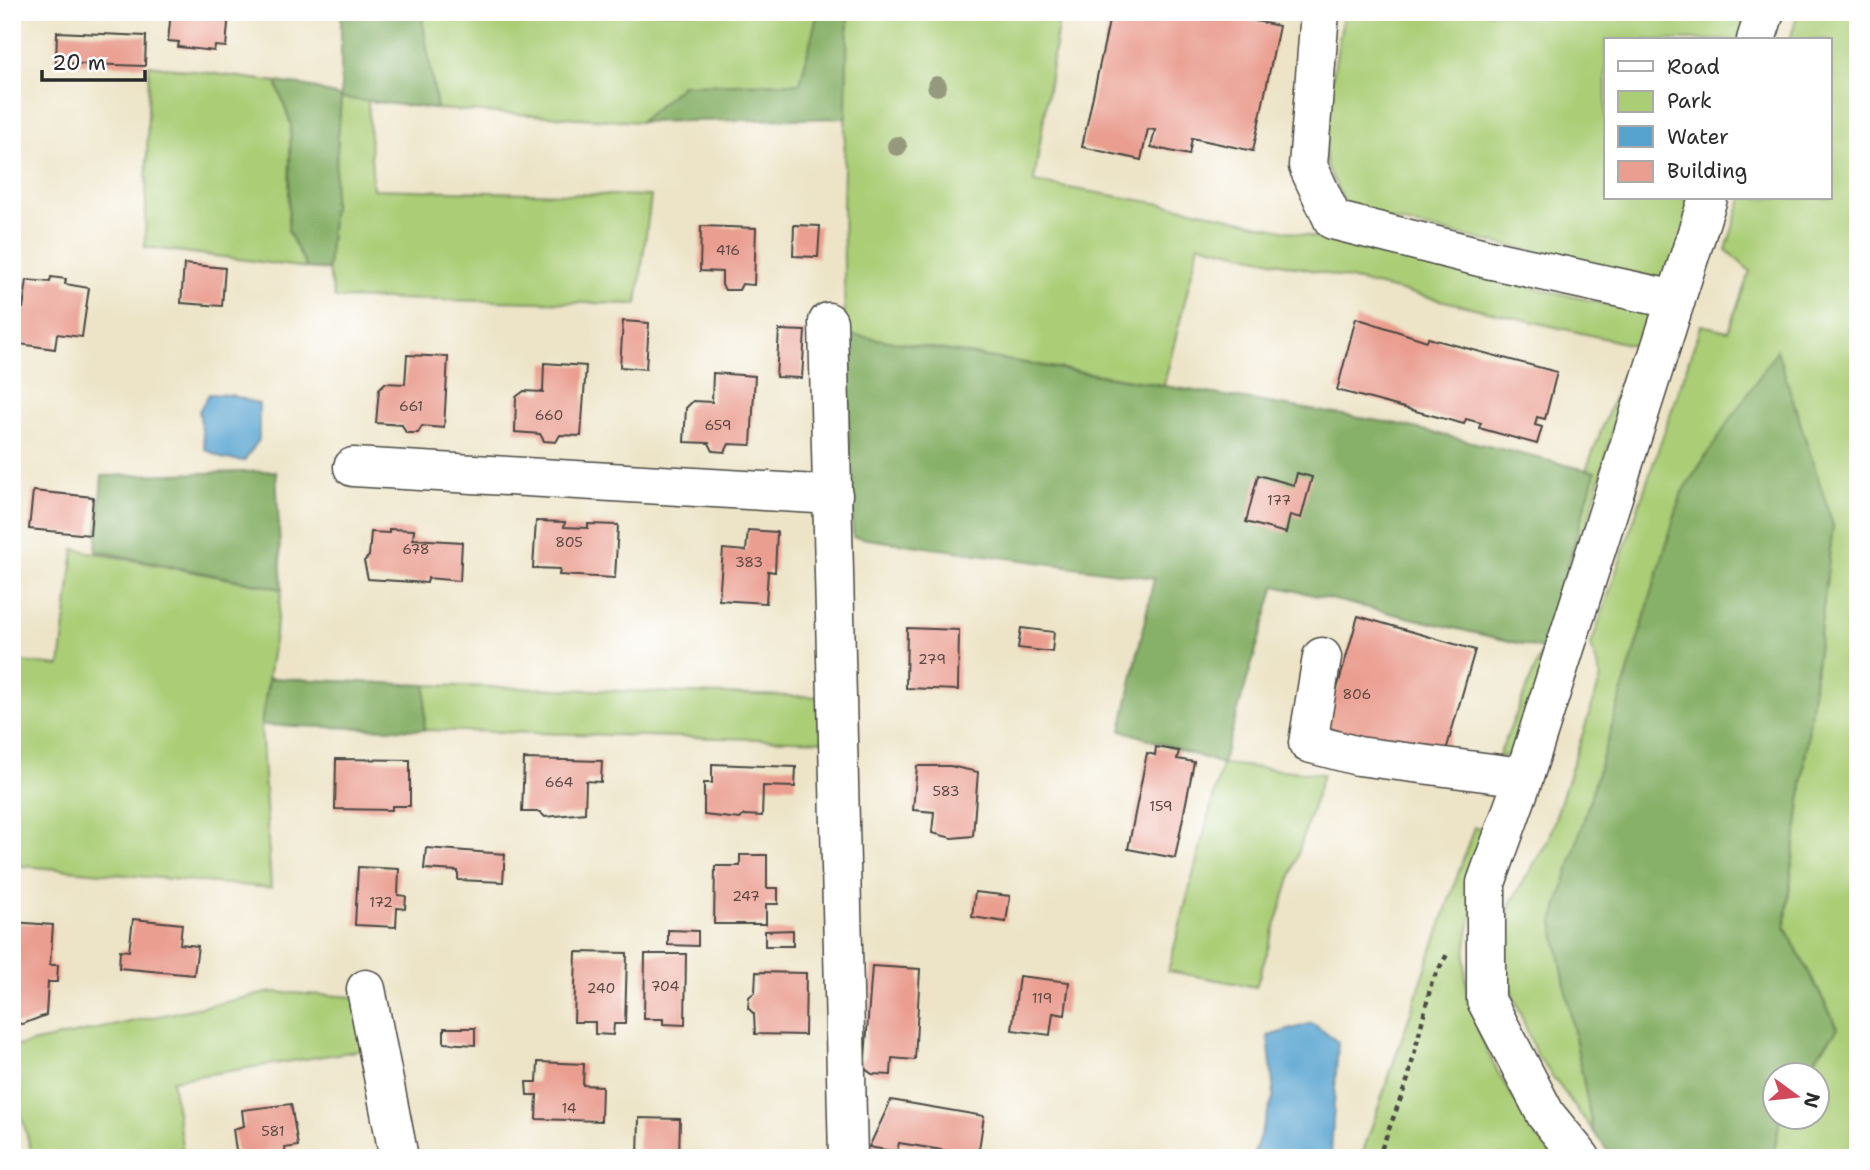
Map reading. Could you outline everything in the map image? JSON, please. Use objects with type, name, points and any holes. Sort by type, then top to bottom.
[{"type":"street","points":[[1320,12],[1308,166],[1333,220],[1492,260],[1676,300]]},
{"type":"street","points":[[1757,38],[1765,12]]},
{"type":"street","points":[[1581,1158],[1546,1115],[1486,1000],[1486,883],[1524,777],[1707,200]]},
{"type":"street","points":[[828,322],[848,1158]]},
{"type":"street","points":[[353,467],[833,495]]},
{"type":"street","points":[[1322,657],[1308,743],[1358,757],[1524,777]]},
{"type":"street","points":[[366,989],[399,1158]]},
{"type":"path","points":[[1378,1158],[1408,1079],[1432,981],[1452,944]]},
{"type":"green space","points":[[341,12],[421,12],[437,109],[341,98],[328,270],[307,268],[288,231],[291,124],[276,82],[307,86],[341,97]]},
{"type":"green space","points":[[421,12],[818,12],[801,83],[682,85],[640,122],[437,109]]},
{"type":"green space","points":[[818,12],[848,12],[846,118],[640,122],[682,85],[800,83]]},
{"type":"green space","points":[[848,12],[1060,12],[1034,182],[1191,209],[1649,314],[1664,322],[1650,349],[1199,244],[1164,385],[845,334],[843,206]]},
{"type":"green space","points":[[1344,12],[1770,12],[1763,38],[1604,38],[1604,200],[1713,200],[1674,282],[1349,211],[1327,167],[1323,131]]},
{"type":"green space","points":[[1798,12],[1858,12],[1858,1158],[1773,1158],[1778,1132],[1832,1132],[1832,1062],[1813,1062],[1838,1028],[1785,927],[1833,525],[1553,922],[1593,1131],[1536,1054],[1503,968],[1509,906],[1548,840],[1601,678],[1591,645],[1701,325],[1728,331],[1750,271],[1726,250],[1741,200],[1832,200],[1832,38],[1791,38]]},
{"type":"green space","points":[[149,65],[276,82],[291,124],[288,231],[307,268],[145,247]]},
{"type":"green space","points":[[341,98],[368,101],[373,189],[651,196],[637,304],[335,298],[328,270]]},
{"type":"green space","points":[[845,334],[1398,424],[1595,472],[1543,649],[1275,586],[1222,764],[1121,730],[1154,578],[853,537]]},
{"type":"green space","points":[[1777,350],[1833,525],[1785,927],[1838,1028],[1813,1062],[1762,1062],[1762,1132],[1778,1132],[1773,1158],[1613,1158],[1593,1131],[1553,922],[1682,492]]},
{"type":"green space","points":[[1622,377],[1630,381],[1641,401],[1622,398],[1529,734],[1508,755],[1498,758],[1543,649],[1595,472],[1586,470]]},
{"type":"green space","points":[[276,471],[282,589],[96,551],[102,476]]},
{"type":"green space","points":[[74,549],[282,589],[261,725],[271,888],[12,865],[12,661],[60,666]]},
{"type":"green space","points":[[269,678],[426,685],[424,730],[261,725]]},
{"type":"green space","points":[[426,685],[825,697],[828,741],[424,730]]},
{"type":"green space","points":[[1222,764],[1323,774],[1256,987],[1168,971]]},
{"type":"green space","points":[[1474,827],[1482,828],[1492,844],[1468,937],[1465,963],[1467,990],[1483,1042],[1495,1067],[1525,1115],[1557,1158],[1361,1158]]},
{"type":"green space","points":[[272,992],[357,997],[363,1050],[172,1080],[184,1158],[33,1158],[22,1117],[12,1096],[12,1047]]},
{"type":"water","points":[[209,394],[231,395],[259,404],[259,440],[244,461],[224,459],[205,449],[199,411]]},
{"type":"water","points":[[1312,1023],[1338,1042],[1331,1154],[1326,1158],[1260,1158],[1254,1153],[1274,1095],[1268,1036]]},
{"type":"building","points":[[171,12],[229,12],[226,47],[215,46],[214,51],[178,47],[179,42],[168,41]]},
{"type":"building","points":[[1111,12],[1213,12],[1279,26],[1253,151],[1192,138],[1189,155],[1151,147],[1155,130],[1148,129],[1141,160],[1082,147]]},
{"type":"building","points":[[57,32],[146,36],[145,66],[56,63]]},
{"type":"building","points":[[794,225],[820,226],[818,257],[793,256]]},
{"type":"building","points":[[701,226],[756,228],[754,285],[742,284],[739,290],[725,290],[722,285],[722,272],[700,271]]},
{"type":"building","points":[[184,264],[225,268],[222,306],[181,303]]},
{"type":"building","points":[[51,277],[66,279],[65,284],[89,288],[82,337],[57,334],[55,349],[12,343],[12,307],[23,308],[27,280],[50,282]]},
{"type":"building","points":[[1356,318],[1427,341],[1428,338],[1557,372],[1545,419],[1537,417],[1535,425],[1542,427],[1537,444],[1479,428],[1481,423],[1466,419],[1464,424],[1337,390]]},
{"type":"building","points":[[623,321],[649,323],[646,369],[620,367]]},
{"type":"building","points":[[779,330],[805,331],[802,378],[776,377]]},
{"type":"building","points":[[407,355],[448,357],[444,428],[422,426],[418,433],[406,433],[402,425],[376,423],[379,389],[385,383],[405,384]]},
{"type":"building","points":[[544,363],[586,366],[581,436],[560,435],[556,442],[544,441],[540,434],[515,432],[516,397],[524,391],[543,392]]},
{"type":"building","points":[[713,373],[755,376],[751,445],[729,444],[725,452],[713,451],[709,443],[684,442],[686,408],[693,401],[712,402]]},
{"type":"building","points":[[1297,473],[1312,477],[1301,518],[1290,515],[1286,533],[1246,522],[1258,475],[1294,485]]},
{"type":"building","points":[[33,491],[93,497],[90,535],[29,529]]},
{"type":"building","points":[[536,521],[565,522],[564,527],[588,528],[588,524],[618,525],[615,578],[559,575],[560,569],[533,568]]},
{"type":"building","points":[[389,529],[414,530],[413,539],[462,542],[460,581],[428,578],[427,583],[368,579],[364,561],[369,556],[371,532],[389,533]]},
{"type":"building","points":[[748,530],[777,532],[775,572],[768,571],[766,603],[719,600],[723,549],[746,551]]},
{"type":"building","points":[[1358,616],[1475,650],[1443,761],[1326,727]]},
{"type":"building","points":[[907,628],[959,630],[958,690],[906,688]]},
{"type":"building","points":[[1021,628],[1054,632],[1052,652],[1018,648]]},
{"type":"building","points":[[1156,747],[1179,751],[1177,759],[1194,762],[1175,858],[1128,849],[1147,753],[1155,755]]},
{"type":"building","points":[[336,759],[410,760],[410,806],[392,806],[392,810],[335,809]]},
{"type":"building","points":[[524,759],[602,761],[601,782],[586,781],[585,813],[545,817],[540,812],[522,812]]},
{"type":"building","points":[[712,764],[796,767],[795,787],[763,786],[762,816],[744,815],[740,819],[704,815],[704,783],[712,783]]},
{"type":"building","points":[[917,766],[950,766],[978,772],[973,836],[952,838],[932,833],[934,812],[913,810]]},
{"type":"building","points":[[426,848],[505,854],[503,882],[458,880],[458,871],[424,869]]},
{"type":"building","points":[[740,855],[767,855],[767,888],[778,888],[778,904],[766,904],[766,924],[714,924],[715,866],[740,866]]},
{"type":"building","points":[[358,867],[399,869],[398,895],[406,896],[405,909],[397,908],[396,927],[355,925]]},
{"type":"building","points":[[975,892],[1010,896],[1006,922],[972,917]]},
{"type":"building","points":[[133,919],[182,924],[180,944],[198,946],[194,975],[119,968],[120,950],[129,951]]},
{"type":"building","points":[[12,922],[53,925],[50,965],[58,965],[57,982],[48,982],[46,1015],[23,1024],[12,1023]]},
{"type":"building","points":[[668,930],[698,931],[698,946],[668,945]]},
{"type":"building","points":[[793,930],[793,946],[765,946],[765,931]]},
{"type":"building","points":[[576,952],[627,953],[625,1024],[614,1024],[613,1035],[595,1034],[595,1022],[574,1022]]},
{"type":"building","points":[[645,954],[686,954],[685,1025],[663,1024],[663,1019],[644,1019]]},
{"type":"building","points":[[872,966],[920,969],[915,1060],[892,1058],[891,1075],[872,1074],[857,1063],[865,1058]]},
{"type":"building","points":[[756,972],[806,973],[805,1035],[755,1034],[754,1014],[748,1008],[749,997],[755,992]]},
{"type":"building","points":[[1019,976],[1069,982],[1065,1015],[1053,1013],[1050,1035],[1012,1030]]},
{"type":"building","points":[[444,1028],[475,1028],[475,1045],[444,1043]]},
{"type":"building","points":[[538,1062],[584,1064],[583,1085],[602,1086],[601,1121],[536,1119],[537,1095],[527,1095],[526,1082],[537,1082]]},
{"type":"building","points":[[891,1100],[984,1116],[978,1156],[899,1143],[897,1152],[869,1147]]},
{"type":"building","points":[[291,1104],[298,1146],[285,1148],[286,1158],[237,1158],[233,1129],[244,1126],[242,1110]]},
{"type":"building","points":[[639,1118],[680,1119],[679,1158],[638,1158]]}]
